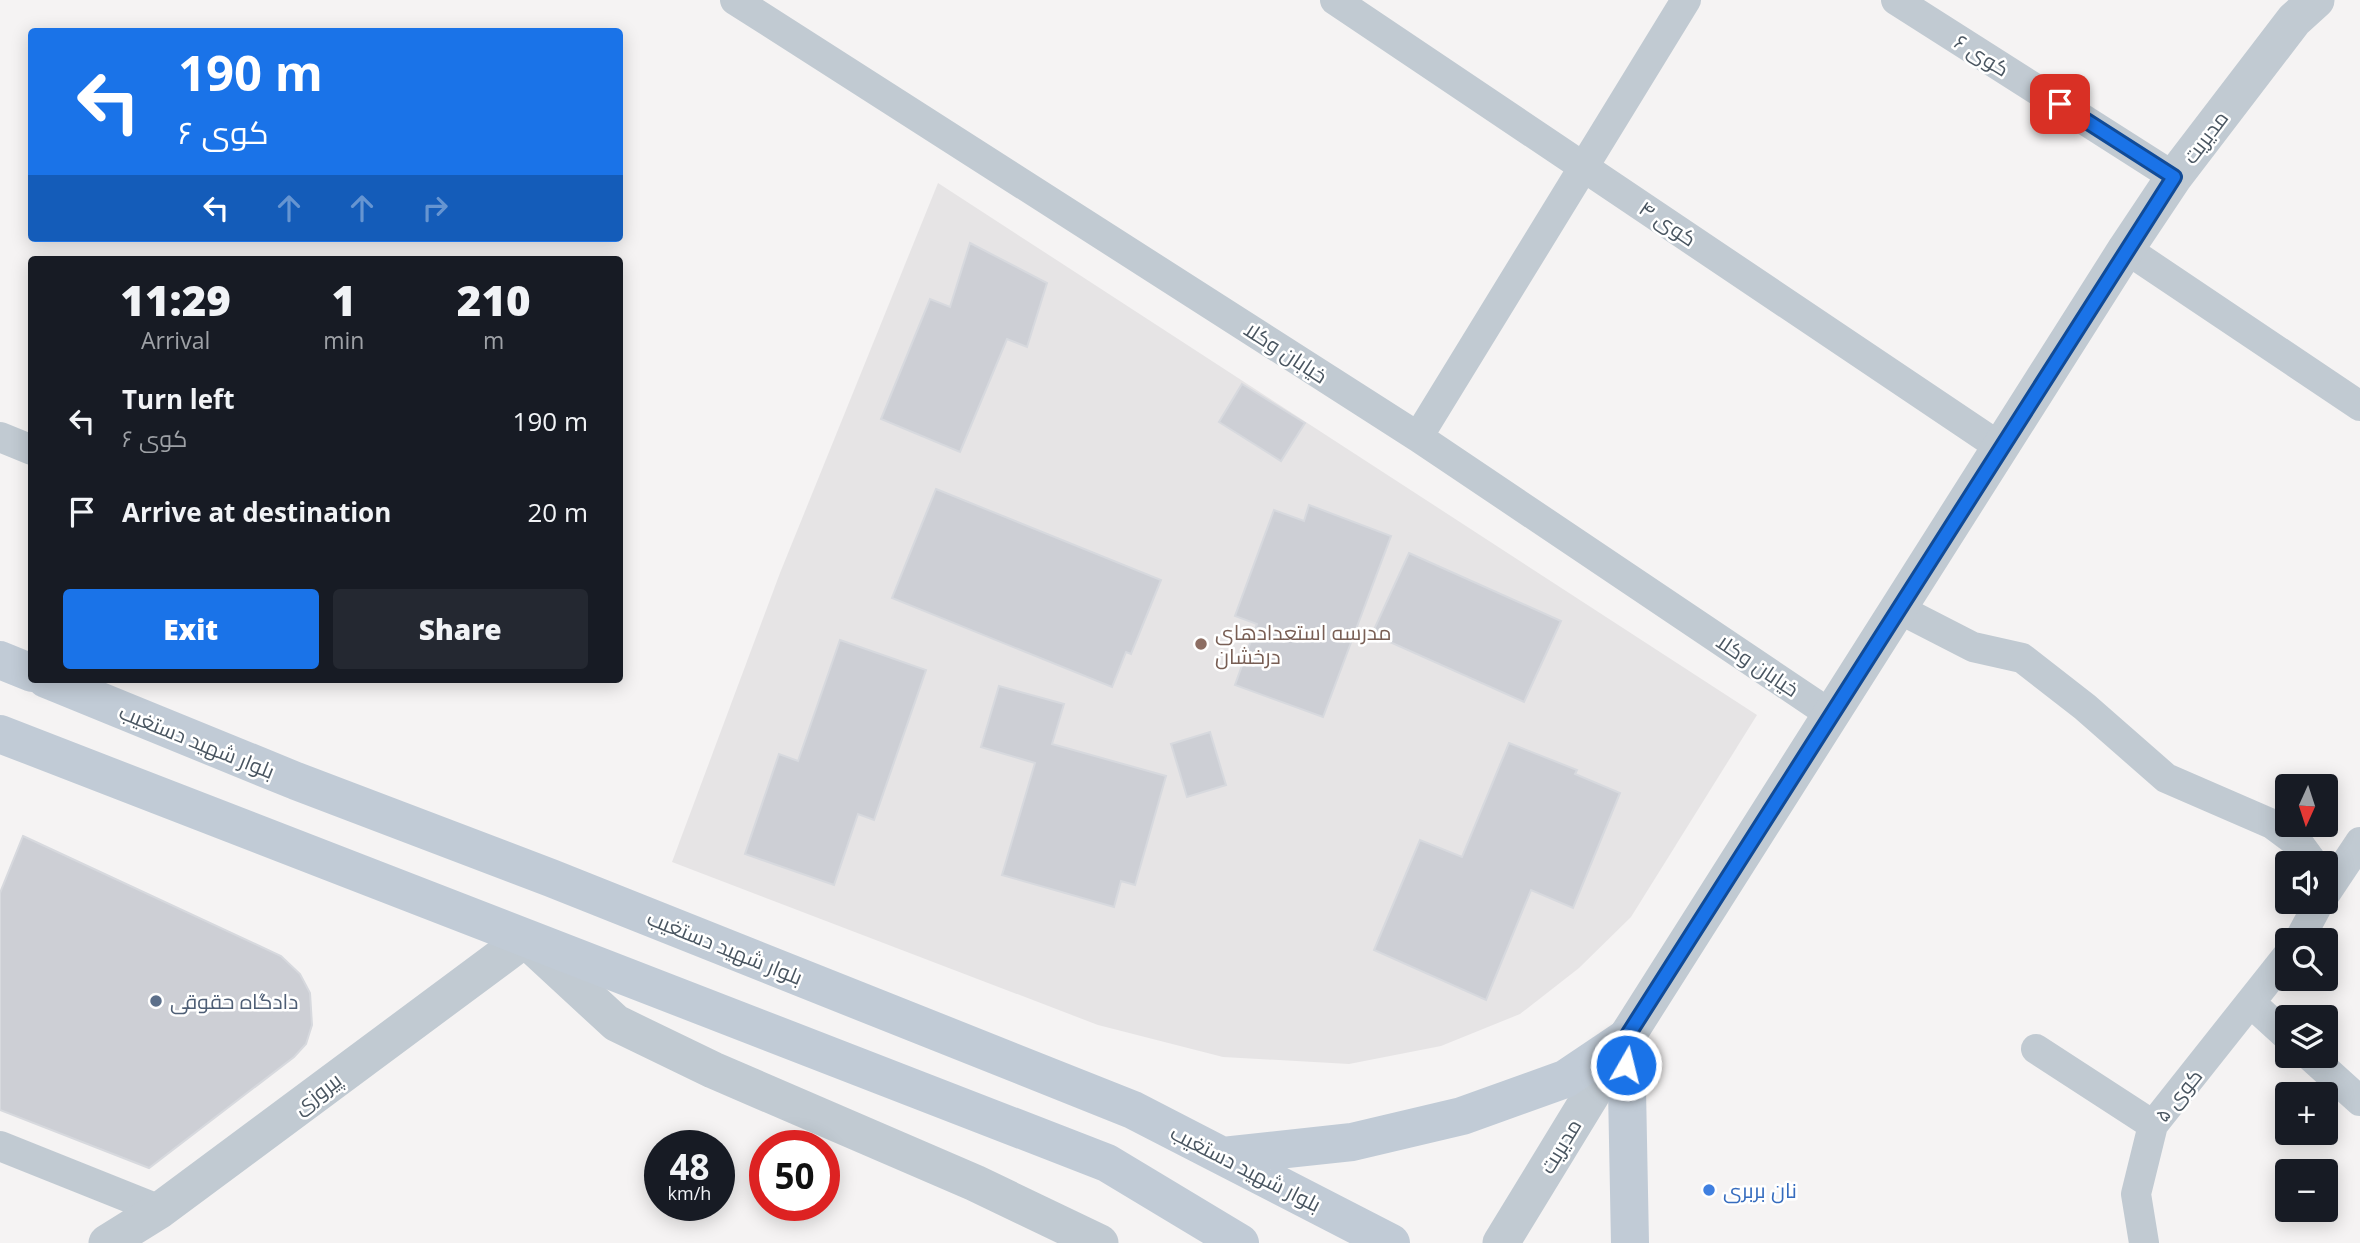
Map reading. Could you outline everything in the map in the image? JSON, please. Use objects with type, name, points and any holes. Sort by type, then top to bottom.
[{"type":"main road","points":[[0,660],[28,671]]},
{"type":"main road","name":"بلوار شهید دستغیب","points":[[57,683],[296,781],[564,883],[1133,1110],[1391,1243]]},
{"type":"main road","points":[[0,734],[1107,1163],[1240,1243]]},
{"type":"main road","points":[[1223,1156],[1352,1142],[1462,1116],[1565,1079],[1626,1038]]},
{"type":"main road","points":[[1626,1038],[1630,1243]]},
{"type":"street","name":"خیابان وکلا","points":[[735,0],[1418,437],[1830,713]]},
{"type":"street","name":"کوی ۴","points":[[1335,0],[2000,447]]},
{"type":"street","points":[[1418,437],[1686,0]]},
{"type":"street","name":"مدیریت","points":[[1501,1243],[1830,713],[2126,249],[2174,177],[2294,20],[2316,0]]},
{"type":"street","name":"کوی ۶","points":[[1900,1],[2174,177]]},
{"type":"street","points":[[2126,249],[2359,402]]},
{"type":"street","points":[[0,437],[28,448]]},
{"type":"street","points":[[1897,608],[1973,647],[2022,658],[2085,707],[2166,778],[2272,824],[2304,851]]},
{"type":"street","points":[[2338,874],[2360,842]]},
{"type":"street","points":[[525,939],[616,1023],[712,1070],[975,1183],[1100,1243]]},
{"type":"street","name":"پیروزی","points":[[107,1243],[160,1210],[525,939]]},
{"type":"street","name":"کوی ۵","points":[[2144,1243],[2136,1194],[2152,1125],[2275,972]]},
{"type":"street","points":[[2252,1004],[2275,1025]]},
{"type":"street","points":[[2036,1049],[2152,1125]]},
{"type":"street","points":[[2323,1068],[2360,1101]]},
{"type":"street","points":[[0,1146],[160,1210]]},
{"type":"shaded area","name":"مدرسه استعدادهای درخشان","points":[[938,183],[1757,715],[1631,917],[1579,968],[1520,1014],[1441,1046],[1349,1064],[1223,1057],[1098,1025],[672,862],[780,573]]},
{"type":"building","points":[[970,243],[1047,283],[1027,347],[1007,339],[960,452],[881,419],[930,299],[950,307]]},
{"type":"building","points":[[1242,384],[1305,423],[1281,461],[1219,422]]},
{"type":"building","points":[[936,489],[1161,580],[1131,654],[1126,652],[1112,687],[892,598]]},
{"type":"building","points":[[1309,505],[1391,536],[1323,717],[1235,685],[1257,624],[1235,616],[1274,510],[1304,521]]},
{"type":"building","points":[[1409,553],[1561,621],[1524,702],[1372,634]]},
{"type":"building","points":[[840,640],[926,670],[874,820],[858,814],[834,885],[745,854],[779,754],[798,761]]},
{"type":"building","points":[[999,686],[1064,704],[1052,744],[1166,776],[1135,885],[1121,881],[1114,907],[1002,875],[1035,763],[981,747]]},
{"type":"building","points":[[1210,732],[1226,785],[1187,797],[1171,744]]},
{"type":"building","points":[[1509,743],[1577,770],[1575,774],[1620,793],[1573,908],[1531,890],[1486,1000],[1374,950],[1420,840],[1462,857]]},
{"type":"building","name":"دادگاه حقوقی","points":[[23,836],[281,956],[300,974],[310,993],[312,1025],[306,1044],[294,1057],[149,1168],[0,1110],[0,893]]},
{"type":"place","name":"مدرسه استعدادهای درخشان","points":[[1201,644]]},
{"type":"place","name":"دادگاه حقوقی","points":[[156,1001]]},
{"type":"place","name":"نان بربری","points":[[1709,1190]]},
{"type":"route","points":[[1626,1065],[1626,1038],[1843,692],[2174,177],[2060,104]]}]
